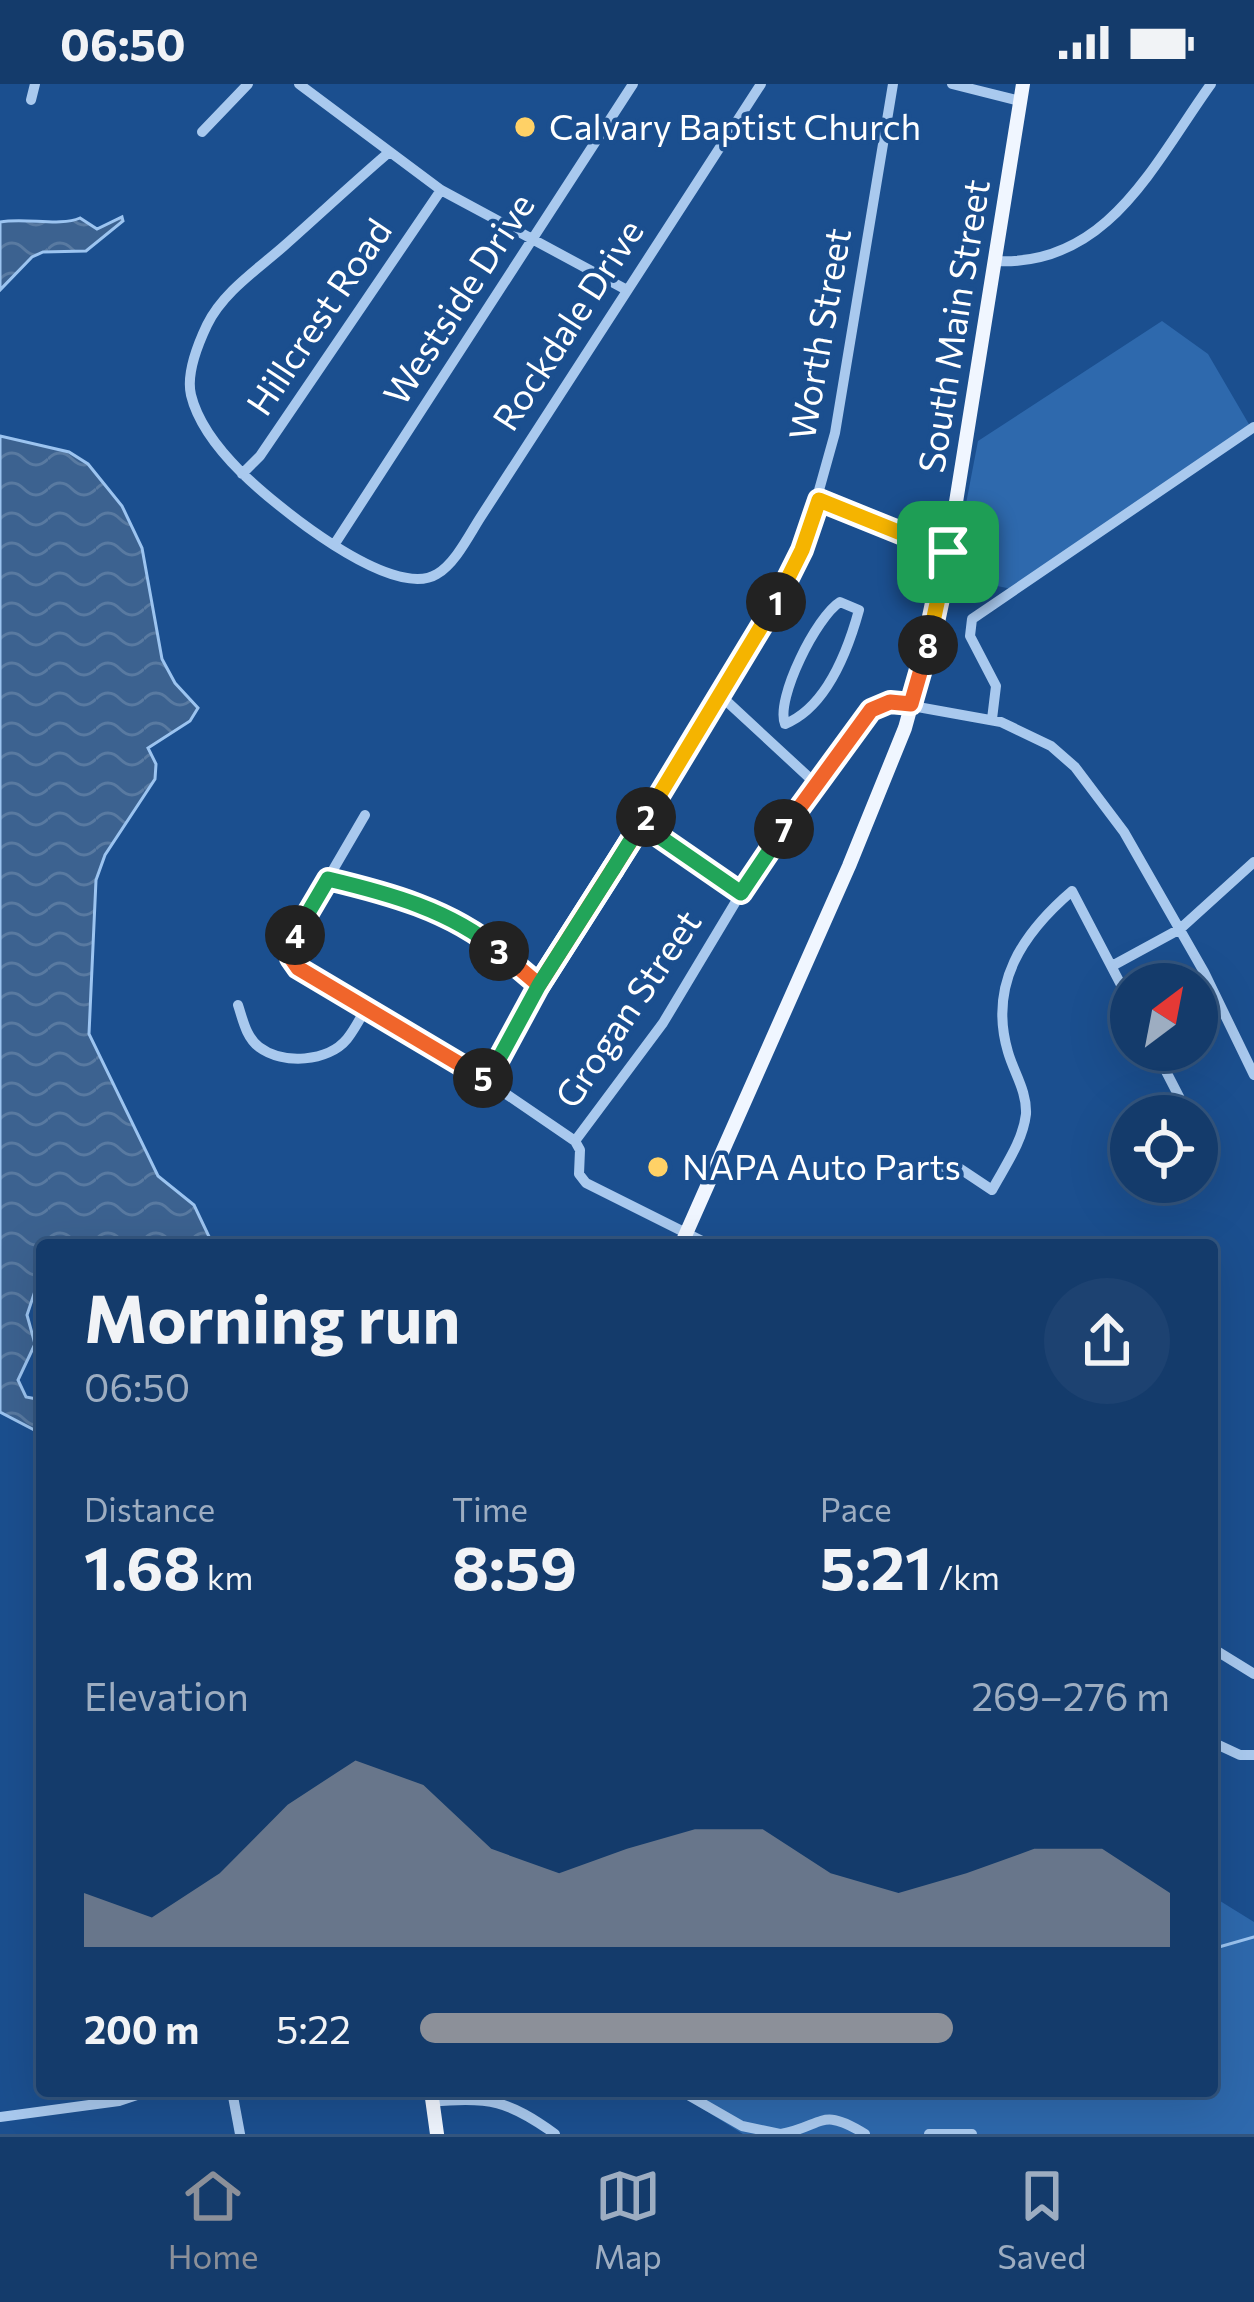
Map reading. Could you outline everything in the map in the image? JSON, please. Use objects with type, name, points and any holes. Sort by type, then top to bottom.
[{"type":"main road","name":"South Main Street","points":[[684,1239],[872,812],[911,704],[948,552],[1023,84]]},
{"type":"main road","points":[[431,2097],[437,2134]]},
{"type":"street","points":[[32,100],[34,84]]},
{"type":"street","points":[[202,132],[248,84]]},
{"type":"street","points":[[298,84],[441,190],[625,289]]},
{"type":"street","name":"Westside Drive","points":[[334,545],[633,84]]},
{"type":"street","name":"Rockdale Drive","points":[[334,545],[375,568],[411,578],[438,574],[509,473],[761,84]]},
{"type":"street","name":"Worth Street","points":[[487,1081],[539,985],[790,579],[819,500],[835,433],[893,84]]},
{"type":"street","points":[[952,84],[1020,101]]},
{"type":"street","points":[[994,261],[1059,253],[1100,231],[1130,200],[1211,84]]},
{"type":"street","points":[[334,545],[242,474],[203,426],[189,391],[212,316],[251,274],[387,154]]},
{"type":"street","name":"Hillcrest Road","points":[[242,474],[299,400],[441,190]]},
{"type":"street","points":[[992,719],[996,686],[968,628],[977,614],[1254,427]]},
{"type":"street","points":[[819,500],[948,552]]},
{"type":"street","points":[[768,743],[785,724],[805,712],[835,672],[859,610],[840,602],[825,617],[784,699],[785,724]]},
{"type":"street","points":[[721,696],[815,783]]},
{"type":"street","name":"Grogan Street","points":[[575,1141],[663,1022],[741,893],[871,710],[890,702],[911,704]]},
{"type":"street","points":[[911,704],[992,719],[1051,746],[1075,767],[1124,832],[1180,929],[1254,1075]]},
{"type":"street","points":[[365,815],[295,935],[291,958],[298,968],[368,1006],[575,1141],[580,1150],[579,1172],[586,1183],[684,1239]]},
{"type":"street","points":[[641,824],[741,893]]},
{"type":"street","points":[[1118,963],[1180,929],[1254,862]]},
{"type":"street","points":[[328,879],[387,893],[439,914],[490,943],[539,985]]},
{"type":"street","points":[[934,1166],[959,1168],[992,1190],[1016,1146],[1026,1104],[1006,1043],[1003,1000],[1011,965],[1035,925],[1072,891],[1110,963]]},
{"type":"street","points":[[238,1005],[247,1033],[260,1048],[304,1059],[329,1053],[346,1041],[368,1006]]},
{"type":"street","points":[[1218,1652],[1254,1673]]},
{"type":"street","points":[[1218,1745],[1240,1755],[1254,1754]]},
{"type":"street","points":[[0,2117],[131,2097]]},
{"type":"street","points":[[233,2097],[240,2134]]},
{"type":"street","points":[[431,2097],[500,2101],[555,2134]]},
{"type":"street","points":[[691,2097],[742,2126],[781,2134],[827,2118],[865,2134]]},
{"type":"street","points":[[22,2134],[23,2115]]},
{"type":"street","points":[[929,2134],[972,2134]]},
{"type":"shaded area","points":[[1162,321],[1208,354],[1250,426],[1012,589],[952,577],[978,441]]},
{"type":"shaded area","points":[[1218,1900],[1254,1922],[1254,2134],[743,2134],[684,2097],[1218,2097]]},
{"type":"water","points":[[122,217],[86,251],[43,252],[32,257],[0,290],[0,222],[80,218],[97,229]]},
{"type":"water","points":[[0,436],[69,452],[88,464],[122,506],[142,548],[162,659],[175,683],[198,708],[190,721],[148,748],[156,764],[155,779],[105,855],[96,880],[89,1034],[158,1176],[194,1205],[210,1239],[36,1239],[36,1288],[27,1315],[35,1344],[18,1380],[26,1397],[36,1399],[36,1431],[0,1412]]},
{"type":"waterway","points":[[1218,1947],[1254,1937]]},
{"type":"place","name":"Calvary Baptist Church","points":[[525,127]]},
{"type":"place","name":"NAPA Auto Parts","points":[[658,1167]]},
{"type":"route","points":[[948,552],[819,500],[790,579],[734,678],[539,985],[490,943],[439,914],[387,893],[328,879],[295,935],[291,958],[298,968],[487,1081],[539,985],[641,824],[741,893],[871,710],[890,702],[911,704],[948,552]]}]
